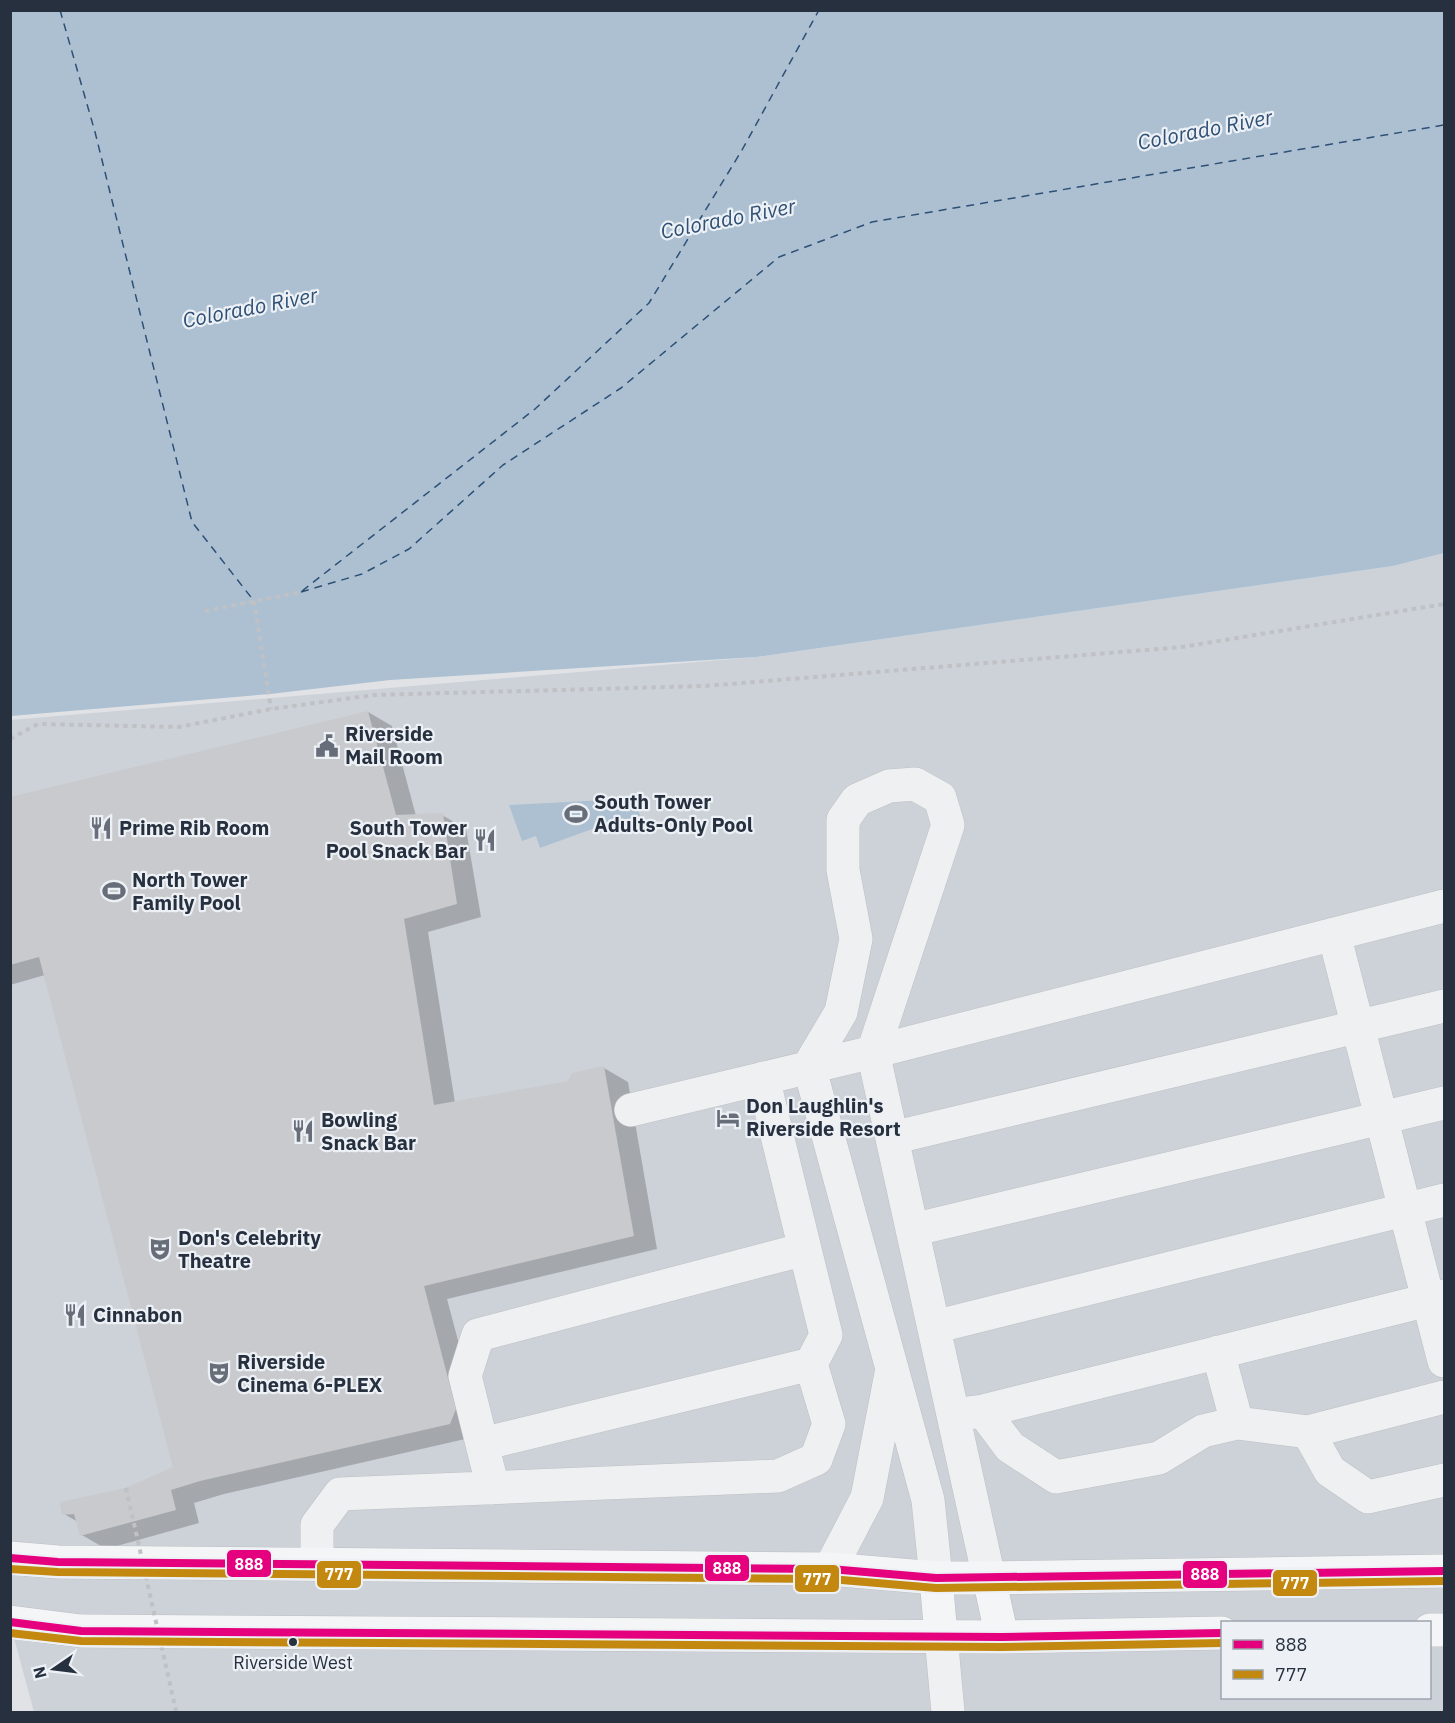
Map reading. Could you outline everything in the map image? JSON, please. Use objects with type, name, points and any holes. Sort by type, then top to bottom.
[{"type":"main road","points":[[10,1558],[58,1562],[830,1569],[936,1578],[1444,1571]]},
{"type":"main road","points":[[936,1578],[941,1636]]},
{"type":"main road","points":[[989,1578],[1002,1637]]},
{"type":"main road","points":[[10,1623],[81,1631],[1002,1637],[1221,1633]]},
{"type":"lane","points":[[936,1578],[928,1500],[810,1066],[841,1012],[856,939],[843,870],[843,820],[857,800],[888,786],[915,784],[940,798],[948,825],[873,1052],[934,1327],[968,1413],[989,1578]]},
{"type":"lane","points":[[631,1110],[873,1052],[1444,906]]},
{"type":"lane","points":[[1334,934],[1405,1209],[1436,1298],[1444,1361]]},
{"type":"lane","points":[[892,1138],[1444,1006]]},
{"type":"lane","points":[[317,1564],[317,1525],[340,1494],[778,1476],[816,1459],[828,1424],[811,1364],[826,1335],[763,1078]]},
{"type":"lane","points":[[912,1230],[1444,1103]]},
{"type":"lane","points":[[934,1327],[1444,1200]]},
{"type":"lane","points":[[493,1488],[465,1376],[478,1335],[805,1249]]},
{"type":"lane","points":[[968,1413],[1436,1298]]},
{"type":"lane","points":[[1218,1352],[1237,1424]]},
{"type":"lane","points":[[482,1443],[811,1364]]},
{"type":"lane","points":[[830,1569],[867,1498],[892,1372]]},
{"type":"lane","points":[[968,1413],[1010,1447],[1056,1477],[1159,1458],[1203,1431],[1237,1424],[1308,1432],[1444,1397]]},
{"type":"lane","points":[[1308,1432],[1330,1471],[1368,1497],[1444,1480]]},
{"type":"lane","points":[[941,1636],[948,1713]]},
{"type":"path","points":[[205,611],[301,592]]},
{"type":"path","points":[[254,601],[271,710]]},
{"type":"path","points":[[10,739],[38,724],[179,727],[271,710],[374,695],[705,686],[1182,647],[1444,604]]},
{"type":"path","points":[[126,1488],[176,1711]]},
{"type":"shaded area","name":"Don Laughlin's Riverside Resort","points":[[1444,553],[1444,1712],[34,1712],[10,1623],[10,720],[756,657],[1393,566]]},
{"type":"water","name":"Colorado River","points":[[11,10],[1444,11],[1444,553],[1393,566],[756,657],[390,680],[270,694],[11,716]]},
{"type":"water","name":"South Tower Adults-Only Pool","points":[[632,796],[643,822],[611,833],[606,824],[540,848],[536,836],[522,841],[509,805],[626,799]]},
{"type":"building","points":[[368,711],[396,815],[443,813],[457,904],[404,919],[434,1105],[568,1081],[572,1073],[604,1066],[634,1236],[424,1286],[456,1409],[450,1424],[200,1481],[171,1490],[176,1510],[80,1536],[74,1514],[62,1515],[60,1502],[126,1488],[173,1467],[39,957],[10,965],[10,797]]},
{"type":"ferry route","points":[[60,10],[95,132],[192,522],[254,601]]},
{"type":"ferry route","points":[[302,591],[535,409],[649,303],[742,150],[819,10]]},
{"type":"ferry route","points":[[301,592],[362,574],[409,549],[503,465],[621,388],[779,257],[872,222],[1444,125]]},
{"type":"transit line","name":"888","points":[[10,1558],[58,1562],[830,1569],[936,1578],[1444,1571]]},
{"type":"transit line","name":"777","points":[[10,1569],[58,1572],[830,1579],[936,1588],[1444,1581]]},
{"type":"transit line","name":"888","points":[[10,1622],[81,1631],[1002,1637],[1221,1633]]},
{"type":"transit line","name":"777","points":[[10,1633],[81,1641],[1002,1647],[1221,1643]]},
{"type":"place","name":"Riverside Mail Room","points":[[327,746]]},
{"type":"place","name":"South Tower Adults-Only Pool","points":[[576,814]]},
{"type":"place","name":"Prime Rib Room","points":[[101,828]]},
{"type":"place","name":"South Tower Pool Snack Bar","points":[[485,840]]},
{"type":"place","name":"North Tower Family Pool","points":[[114,891]]},
{"type":"place","name":"Don Laughlin's Riverside Resort","points":[[728,1118]]},
{"type":"place","name":"Bowling Snack Bar","points":[[303,1131]]},
{"type":"place","name":"Don's Celebrity Theatre","points":[[160,1249]]},
{"type":"place","name":"Cinnabon","points":[[75,1315]]},
{"type":"place","name":"Riverside Cinema 6-PLEX","points":[[219,1373]]},
{"type":"place","name":"Riverside West","points":[[293,1642]]}]
